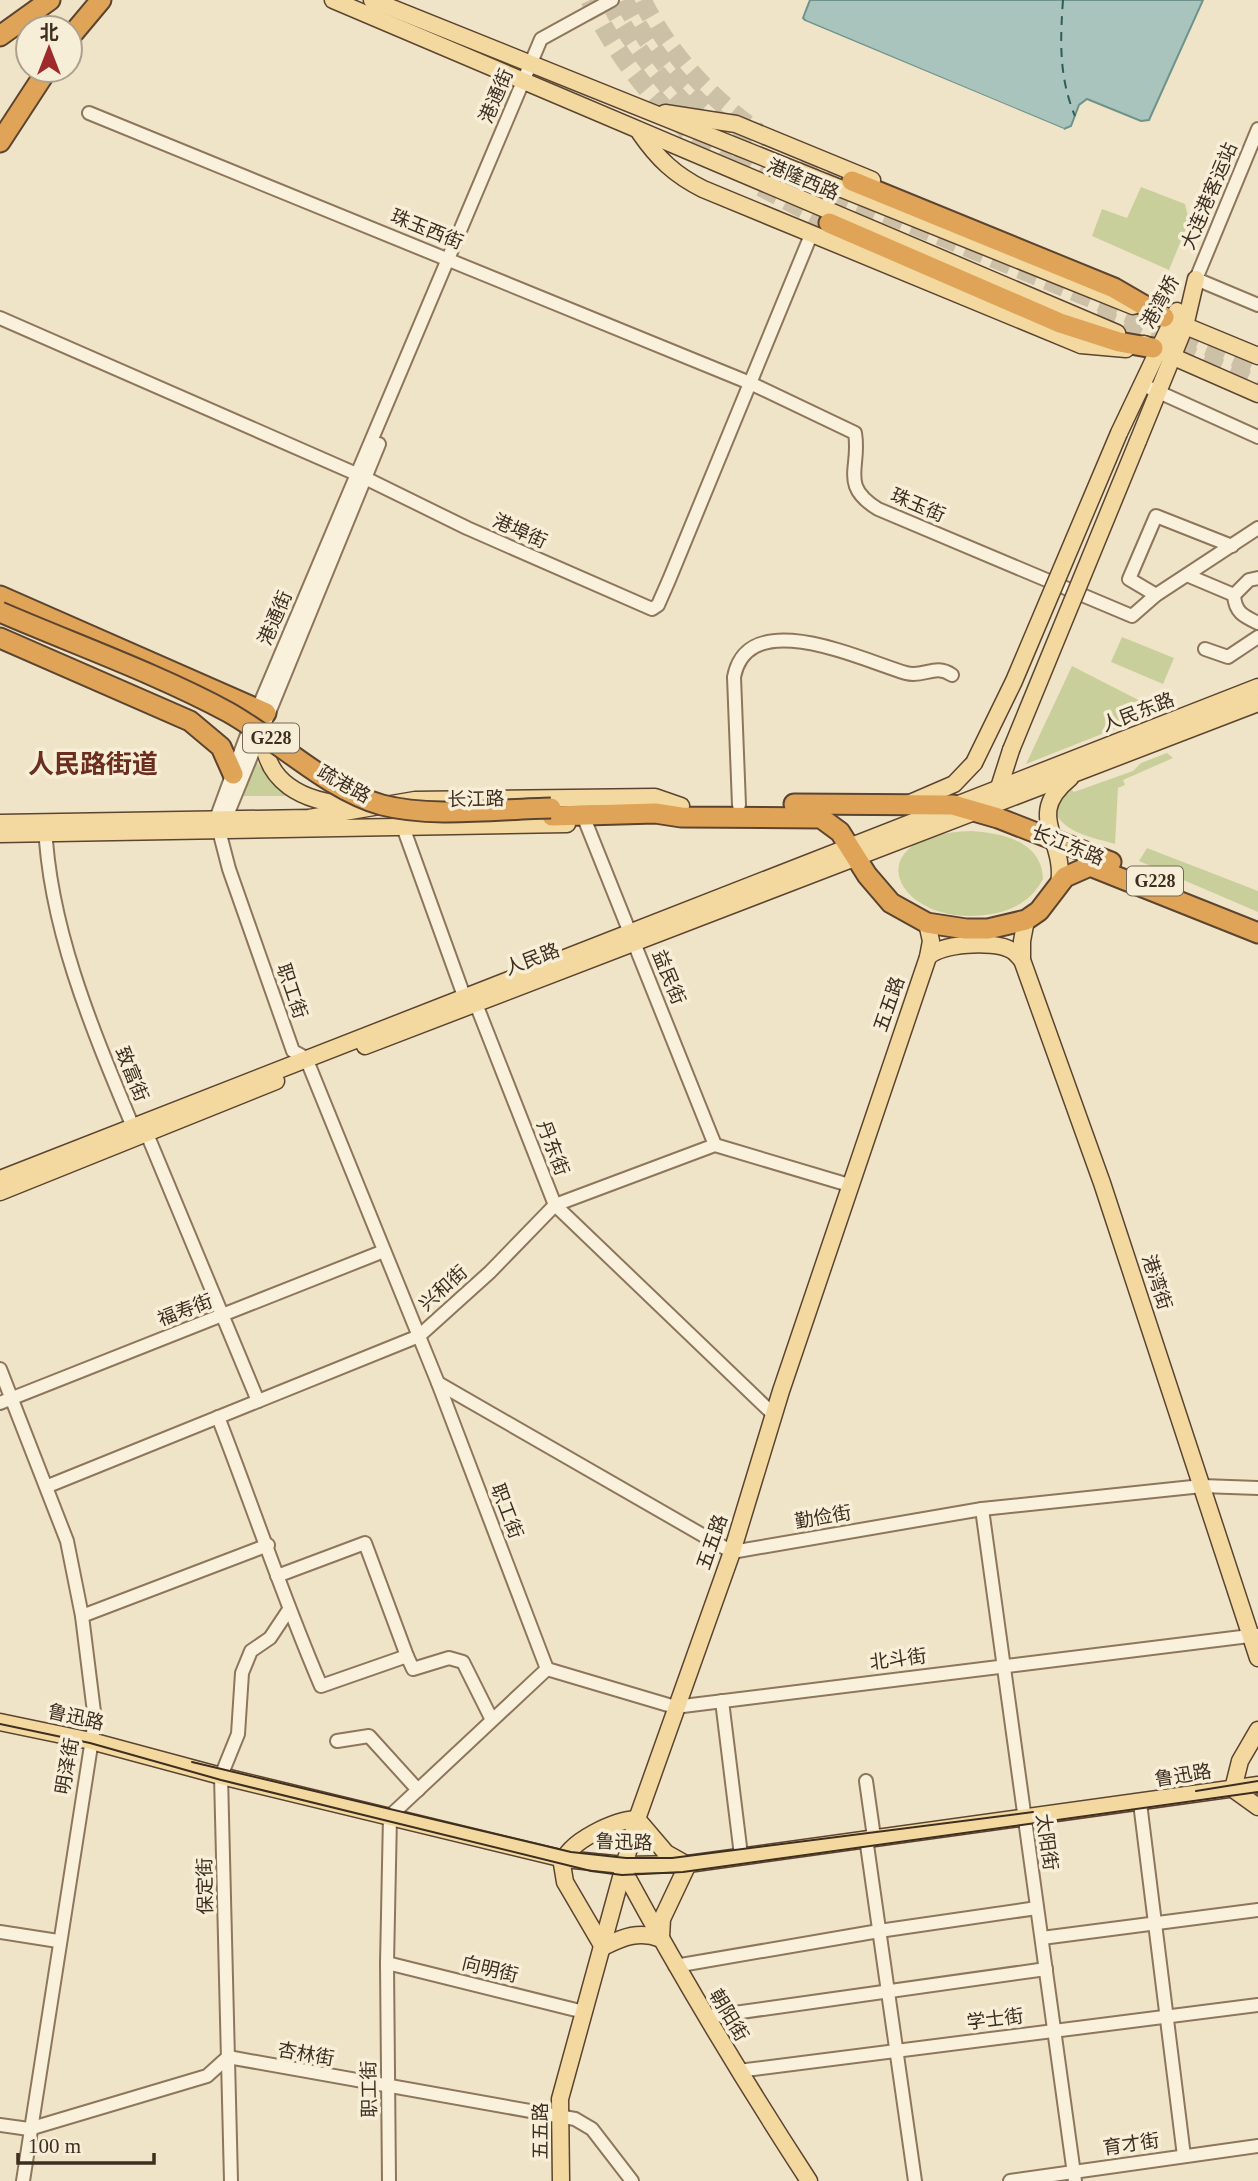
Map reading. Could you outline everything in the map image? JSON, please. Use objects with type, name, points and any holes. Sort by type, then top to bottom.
[{"type":"highway","points":[[0,23],[32,0]]},
{"type":"highway","points":[[0,36],[50,0]]},
{"type":"highway","points":[[84,21],[102,0]]},
{"type":"highway","points":[[0,121],[25,84]]},
{"type":"highway","points":[[0,142],[38,84]]},
{"type":"highway","points":[[852,181],[1114,288],[1173,321]]},
{"type":"highway","points":[[829,223],[1060,323],[1161,352]]},
{"type":"highway","points":[[0,596],[262,714]]},
{"type":"highway","name":"疏港路","points":[[0,612],[222,709],[268,736],[342,788],[379,804],[418,810],[681,811]]},
{"type":"highway","name":"疏港路","points":[[0,623],[217,718],[315,785],[355,807],[375,813],[419,818],[552,812]]},
{"type":"highway","points":[[0,638],[190,721],[221,747],[233,774]]},
{"type":"highway","name":"长江路","points":[[681,811],[739,805],[953,805]]},
{"type":"highway","name":"长江东路","points":[[953,805],[1052,838],[1258,923]]},
{"type":"highway","name":"长江路","points":[[681,811],[807,816],[832,824],[852,850]]},
{"type":"highway","name":"G228","points":[[852,850],[867,875],[891,903],[927,923],[966,929],[988,929],[1027,920]]},
{"type":"highway","name":"长江东路","points":[[1027,920],[1040,911],[1065,877],[1081,868],[1100,867],[1258,933]]},
{"type":"main road","name":"港隆西路","points":[[333,0],[528,77],[650,113],[1258,356]]},
{"type":"main road","name":"港隆西路","points":[[372,0],[640,133],[1258,394]]},
{"type":"main road","points":[[640,133],[657,157],[678,176],[811,235],[1081,345],[1161,352]]},
{"type":"main road","name":"港湾桥","points":[[910,803],[954,784],[974,763],[1014,681],[1141,384],[1161,352],[1173,321],[1196,279]]},
{"type":"main road","name":"港湾桥","points":[[996,796],[1011,750],[1158,392],[1161,352]]},
{"type":"main road","name":"人民东路","points":[[1033,776],[1258,687]]},
{"type":"main road","name":"人民东路","points":[[1080,770],[1258,703]]},
{"type":"main road","points":[[262,714],[265,751],[272,767],[296,793],[325,802],[370,806]]},
{"type":"main road","points":[[1011,750],[1011,760],[1016,770],[1033,776]]},
{"type":"main road","points":[[1059,885],[1060,861],[1047,823],[1048,800],[1080,770]]},
{"type":"main road","name":"人民路","points":[[0,1192],[140,1130],[831,859],[953,805],[996,796],[1080,770]]},
{"type":"main road","name":"人民路","points":[[852,850],[974,810],[1033,776]]},
{"type":"main road","points":[[996,796],[1013,823]]},
{"type":"main road","name":"长江路","points":[[0,834],[45,828],[309,818],[415,800],[655,797],[681,811]]},
{"type":"main road","points":[[220,823],[403,827],[655,822],[681,811]]},
{"type":"main road","name":"长江路","points":[[0,823],[45,828]]},
{"type":"main road","points":[[831,859],[867,875]]},
{"type":"main road","name":"港湾街","points":[[1027,920],[1021,941],[1022,960],[1102,1183],[1254,1635],[1258,1658]]},
{"type":"main road","name":"五五路","points":[[561,2181],[560,2099],[637,1819],[732,1552],[773,1414],[928,957],[931,941],[927,923]]},
{"type":"main road","points":[[928,957],[947,946],[1002,947],[1009,948],[1022,960]]},
{"type":"main road","name":"人民路","points":[[0,1179],[140,1130]]},
{"type":"main road","name":"鲁迅路","points":[[0,1722],[90,1741],[221,1776],[564,1859],[624,1864],[688,1864],[1258,1785]]},
{"type":"main road","points":[[1258,1730],[1240,1761],[1233,1789],[1258,1807]]},
{"type":"main road","points":[[637,1819],[666,1853],[688,1864],[662,1919],[661,1939],[640,1934],[621,1937],[603,1947],[565,1882],[564,1859],[605,1826],[619,1820],[637,1819]]},
{"type":"main road","name":"朝阳街","points":[[624,1864],[626,1875],[676,1966],[738,2071],[809,2181]]},
{"type":"street","name":"港通街","points":[[220,823],[262,714],[528,77],[541,39],[612,0]]},
{"type":"street","name":"珠玉西街","points":[[89,113],[750,383]]},
{"type":"street","name":"大连港客运站","points":[[1196,279],[1258,129]]},
{"type":"street","name":"港埠街","points":[[0,318],[361,476],[467,528],[652,609],[659,605],[811,235]]},
{"type":"street","points":[[1196,279],[1258,305]]},
{"type":"street","name":"珠玉街","points":[[750,383],[855,433],[858,450],[852,469],[854,485],[862,500],[878,509],[1132,616],[1156,595]]},
{"type":"street","points":[[1141,384],[1258,437]]},
{"type":"street","points":[[1232,546],[1156,516],[1129,579],[1156,595],[1189,576],[1258,528]]},
{"type":"street","points":[[1189,576],[1234,595]]},
{"type":"street","points":[[1258,578],[1249,580],[1234,595],[1235,607],[1242,616],[1258,623]]},
{"type":"street","points":[[1205,649],[1228,657],[1258,637]]},
{"type":"street","points":[[739,805],[734,677],[737,662],[743,654],[768,641],[784,641],[843,649],[909,674],[934,668],[952,675]]},
{"type":"street","name":"港通街","points":[[220,823],[233,774],[262,714]]},
{"type":"street","name":"职工街","points":[[220,823],[229,869],[293,1051],[308,1063],[438,1382],[547,1670]]},
{"type":"street","name":"益民街","points":[[586,823],[715,1145]]},
{"type":"street","name":"丹东街","points":[[403,827],[470,1000],[555,1205],[773,1414]]},
{"type":"street","name":"致富街","points":[[45,828],[54,904],[91,1020],[258,1401]]},
{"type":"street","points":[[715,1145],[849,1185]]},
{"type":"street","name":"兴和街","points":[[48,1486],[419,1336],[490,1272],[555,1205],[715,1145]]},
{"type":"street","name":"福寿街","points":[[6,1401],[384,1251]]},
{"type":"street","name":"明泽街","points":[[0,1369],[6,1401],[48,1486],[67,1541],[82,1616],[95,1720],[58,1941],[23,2181]]},
{"type":"street","points":[[438,1382],[732,1552]]},
{"type":"street","points":[[218,1417],[268,1545],[288,1611],[321,1686],[407,1656]]},
{"type":"street","name":"勤俭街","points":[[732,1552],[982,1509],[1202,1486],[1258,1488]]},
{"type":"street","name":"太阳街","points":[[982,1509],[1074,2176]]},
{"type":"street","points":[[277,1576],[365,1544],[413,1669],[449,1658],[463,1662],[492,1720]]},
{"type":"street","points":[[82,1616],[268,1545]]},
{"type":"street","name":"保定街","points":[[230,2181],[221,1776],[238,1734],[242,1673],[246,1662],[251,1651],[270,1638],[288,1611]]},
{"type":"street","name":"北斗街","points":[[547,1670],[675,1707],[1003,1664],[1254,1635]]},
{"type":"street","points":[[390,1816],[547,1670]]},
{"type":"street","points":[[722,1701],[741,1855]]},
{"type":"street","points":[[337,1741],[369,1736],[418,1790]]},
{"type":"street","points":[[866,1781],[879,1931],[915,2181]]},
{"type":"street","points":[[1140,1802],[1184,2156]]},
{"type":"street","name":"职工街","points":[[389,2181],[387,1963],[390,1816]]},
{"type":"street","points":[[676,1966],[879,1931],[1037,1908]]},
{"type":"street","points":[[1042,1938],[1258,1910]]},
{"type":"street","points":[[0,1932],[58,1941]]},
{"type":"street","name":"向明街","points":[[387,1963],[584,2012]]},
{"type":"street","points":[[706,2017],[1046,1969]]},
{"type":"street","name":"学士街","points":[[738,2071],[1258,2005]]},
{"type":"street","points":[[0,2125],[29,2129],[207,2077],[228,2057]]},
{"type":"street","name":"杏林街","points":[[228,2057],[388,2088],[575,2119],[592,2129],[632,2181]]},
{"type":"street","name":"育才街","points":[[1010,2181],[1074,2176],[1258,2146]]},
{"type":"green space","points":[[1141,187],[1185,204],[1189,221],[1169,270],[1092,236],[1102,209],[1127,218]]},
{"type":"green space","points":[[1122,637],[1174,658],[1163,684],[1111,662]]},
{"type":"green space","points":[[1072,666],[1160,711],[1026,764]]},
{"type":"green space","points":[[1167,753],[1173,758],[1123,780],[1125,785],[1118,788],[1115,844],[1073,830],[1059,819],[1054,811],[1062,794],[1071,789],[1074,792],[1133,771],[1141,763]]},
{"type":"green space","points":[[255,760],[273,782],[294,796],[238,796]]},
{"type":"green space","points":[[971,831],[1007,837],[1028,848],[1041,866],[1043,879],[1034,892],[1018,905],[1004,911],[962,916],[934,910],[913,897],[901,881],[899,864],[909,848],[933,837]]},
{"type":"green space","points":[[1147,848],[1258,891],[1258,912],[1139,861]]},
{"type":"water","points":[[810,0],[1203,0],[1149,120],[1141,121],[1087,99],[1079,105],[1071,126],[1064,129],[806,21],[803,18]]},
{"type":"pier","points":[[805,21],[1064,129],[1063,132],[804,24]]},
{"type":"ferry route","points":[[1063,0],[1063,73],[1075,116]]},
{"type":"tunnel","points":[[590,0],[633,72],[669,113],[733,168]]},
{"type":"tunnel","points":[[609,0],[618,18],[652,67],[706,125]]},
{"type":"tunnel","points":[[624,0],[650,44],[682,84],[719,121],[759,152]]},
{"type":"tunnel","points":[[642,0],[677,56],[707,89],[758,132]]},
{"type":"tunnel","points":[[738,150],[768,171],[843,209]]},
{"type":"tunnel","points":[[802,158],[852,181]]},
{"type":"tunnel","points":[[761,187],[829,223]]},
{"type":"tunnel","points":[[832,192],[1258,367]]},
{"type":"tunnel","points":[[1096,316],[1258,384]]},
{"type":"tram line","points":[[0,1724],[90,1743],[221,1780],[591,1871],[622,1875],[683,1872],[1258,1792]]},
{"type":"tram line","points":[[192,1762],[571,1852],[626,1858],[672,1858],[1033,1812]]},
{"type":"tram line","points":[[1196,1791],[1258,1781]]},
{"type":"district","name":"人民路街道","points":[[93,764]]}]
